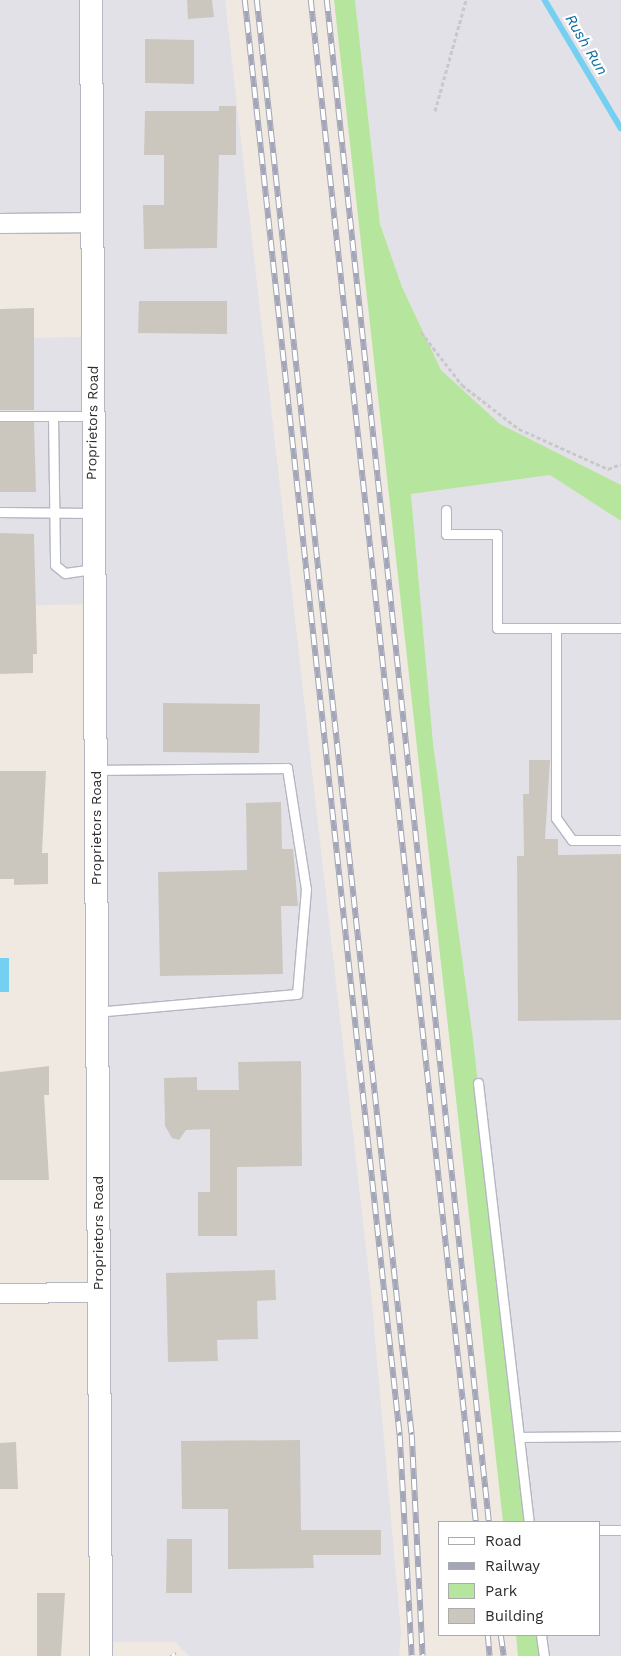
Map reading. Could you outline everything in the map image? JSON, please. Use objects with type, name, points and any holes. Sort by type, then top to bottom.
[{"type":"street","name":"Proprietors Road","points":[[91,0],[91,513],[94,569],[100,1656]]},
{"type":"street","points":[[0,222],[92,222]]},
{"type":"street","points":[[0,1293],[98,1292]]},
{"type":"lane","points":[[0,416],[92,416]]},
{"type":"lane","points":[[53,416],[55,565],[65,573],[94,569]]},
{"type":"lane","points":[[446,510],[446,534],[497,534],[497,628],[621,628]]},
{"type":"lane","points":[[0,512],[91,513]]},
{"type":"lane","points":[[556,628],[556,818],[572,840],[621,840]]},
{"type":"lane","points":[[95,770],[287,768],[306,889],[297,994],[97,1012]]},
{"type":"lane","points":[[478,1083],[529,1521]]},
{"type":"lane","points":[[519,1438],[621,1436]]},
{"type":"lane","points":[[601,1530],[621,1530]]},
{"type":"lane","points":[[542,1636],[544,1656]]},
{"type":"path","points":[[436,111],[466,0]]},
{"type":"path","points":[[422,332],[462,385],[519,429],[608,469],[621,464]]},
{"type":"shaded area","points":[[0,0],[225,0],[371,1293],[401,1632],[399,1656],[189,1656],[175,1642],[100,1642],[94,604],[0,606],[0,338],[93,337],[92,222],[0,223]]},
{"type":"shaded area","points":[[355,0],[621,0],[621,485],[500,424],[441,370],[402,287],[380,224]]},
{"type":"shaded area","points":[[550,475],[621,521],[621,1656],[544,1656],[541,1636],[601,1636],[601,1521],[529,1521],[472,1031],[433,743],[411,494]]},
{"type":"green space","points":[[334,0],[355,0],[380,224],[402,287],[441,370],[500,424],[621,485],[621,521],[550,475],[411,494],[433,743],[472,1031],[529,1521],[503,1521]]},
{"type":"green space","points":[[516,1636],[541,1636],[544,1656],[518,1656]]},
{"type":"water","points":[[0,958],[9,958],[9,992],[0,992]]},
{"type":"building","points":[[187,0],[212,0],[214,17],[188,19]]},
{"type":"building","points":[[145,39],[194,40],[194,84],[145,83]]},
{"type":"building","points":[[219,106],[236,106],[236,155],[219,155],[217,248],[144,249],[143,205],[164,205],[164,155],[144,155],[145,111],[219,111]]},
{"type":"building","points":[[139,301],[227,301],[227,334],[138,333]]},
{"type":"building","points":[[34,308],[34,410],[0,410],[0,309]]},
{"type":"building","points":[[0,422],[34,422],[36,492],[0,492]]},
{"type":"building","points":[[0,533],[34,534],[37,654],[33,654],[33,673],[0,674]]},
{"type":"building","points":[[163,703],[260,704],[259,753],[163,752]]},
{"type":"building","points":[[529,760],[550,760],[545,839],[558,839],[558,855],[621,854],[621,1020],[518,1021],[517,856],[524,856],[523,794],[529,794]]},
{"type":"building","points":[[0,771],[46,771],[42,853],[48,853],[48,884],[14,885],[14,879],[0,879]]},
{"type":"building","points":[[281,802],[282,849],[293,849],[298,906],[281,906],[283,974],[160,976],[158,872],[247,870],[246,803]]},
{"type":"building","points":[[301,1061],[302,1166],[237,1167],[237,1236],[198,1236],[198,1192],[210,1192],[210,1129],[186,1130],[179,1140],[172,1138],[165,1126],[164,1078],[197,1077],[197,1090],[239,1090],[238,1062]]},
{"type":"building","points":[[49,1066],[49,1095],[44,1095],[49,1180],[0,1180],[0,1072]]},
{"type":"building","points":[[275,1270],[276,1300],[257,1301],[258,1339],[217,1340],[218,1361],[168,1362],[166,1273]]},
{"type":"building","points":[[300,1440],[301,1530],[381,1530],[381,1555],[313,1555],[314,1568],[228,1569],[228,1509],[182,1509],[181,1441]]},
{"type":"building","points":[[16,1442],[18,1489],[0,1489],[0,1443]]},
{"type":"building","points":[[167,1539],[192,1539],[192,1593],[166,1593]]},
{"type":"building","points":[[37,1593],[65,1593],[61,1656],[37,1656]]},
{"type":"waterway","name":"Rush Run","points":[[545,0],[621,128]]},
{"type":"railway","points":[[245,0],[400,1436],[412,1656]]},
{"type":"railway","points":[[257,0],[412,1435],[423,1656]]},
{"type":"railway","points":[[311,0],[476,1521]]},
{"type":"railway","points":[[327,0],[489,1521]]},
{"type":"railway","points":[[488,1636],[490,1656]]},
{"type":"railway","points":[[501,1636],[504,1656]]}]
